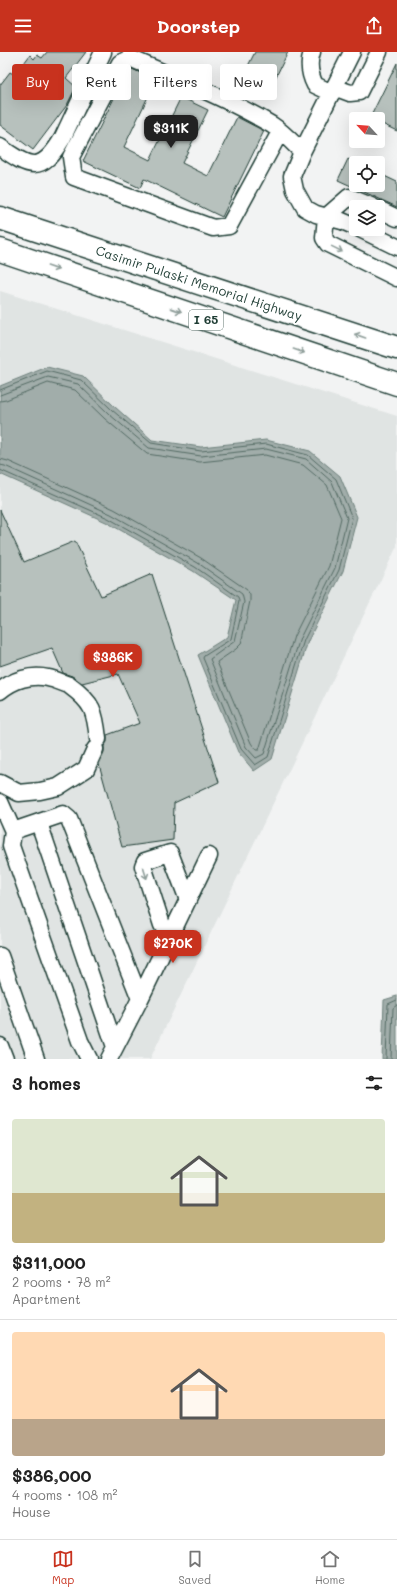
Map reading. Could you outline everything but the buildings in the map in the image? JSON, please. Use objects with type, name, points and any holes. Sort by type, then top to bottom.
[{"type":"highway","name":"Casimir Pulaski Memorial Highway","points":[[0,218],[397,348]]},
{"type":"highway","name":"I 65","points":[[0,250],[397,384]]},
{"type":"street","points":[[0,147],[22,161],[39,164],[43,162],[62,139],[103,52]]},
{"type":"street","points":[[312,52],[310,56],[310,74],[315,85],[350,93],[359,92],[379,52]]},
{"type":"street","points":[[349,224],[316,214],[305,208],[295,190],[292,176],[302,152],[352,52]]},
{"type":"street","points":[[280,132],[229,226],[213,228],[74,177],[71,157],[120,62],[130,58],[224,100],[274,126],[302,152]]},
{"type":"street","points":[[356,200],[349,197],[326,217],[324,238],[328,244],[397,278]]},
{"type":"street","points":[[385,212],[397,218]]},
{"type":"street","points":[[374,236],[397,247]]},
{"type":"street","points":[[0,691],[8,684],[27,677],[47,677],[69,686],[85,696],[96,714],[97,744],[86,769],[58,787],[40,791],[19,793],[0,783]]},
{"type":"street","points":[[0,802],[13,831],[11,846],[80,1041],[90,1059]]},
{"type":"street","points":[[13,831],[63,814],[69,819],[140,999]]},
{"type":"street","points":[[39,823],[112,1053]]},
{"type":"street","points":[[172,933],[162,926],[143,866],[145,861],[170,853],[188,900]]},
{"type":"street","points":[[112,1053],[140,999],[209,856]]},
{"type":"street","points":[[0,956],[36,1059]]},
{"type":"street","points":[[0,1046],[4,1059]]},
{"type":"shaded area","points":[[0,291],[397,416],[397,546],[150,1059],[0,1059]]},
{"type":"water","points":[[47,367],[83,376],[152,440],[201,447],[266,440],[310,451],[340,476],[357,517],[343,571],[308,641],[272,759],[254,771],[238,752],[198,655],[227,637],[236,600],[193,571],[106,522],[0,474],[0,386]]},
{"type":"water","points":[[397,996],[397,1059],[382,1059],[384,1000]]}]
